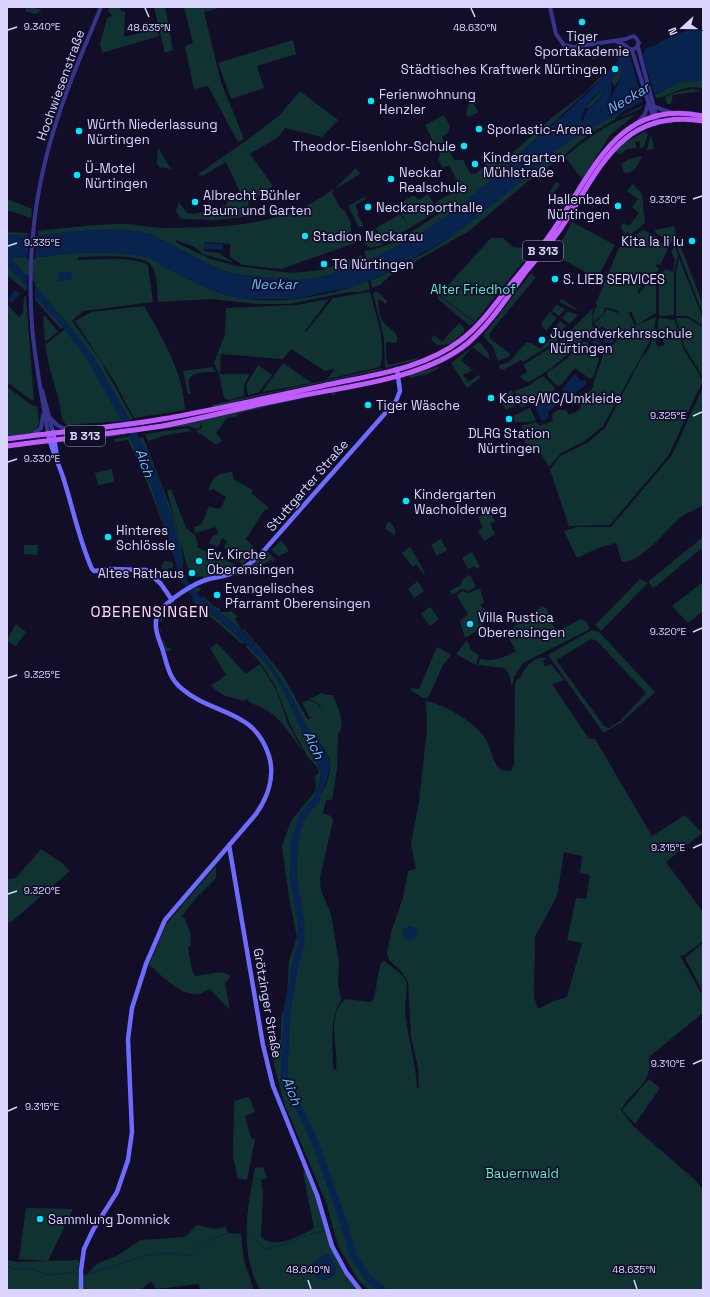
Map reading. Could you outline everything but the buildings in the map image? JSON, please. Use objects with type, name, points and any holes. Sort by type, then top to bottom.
[{"type":"main road","name":"B 313","points":[[7,439],[145,421],[212,410],[397,369],[440,354],[471,331],[550,236],[592,167],[612,142],[638,122],[654,116],[677,114],[703,116]]},
{"type":"main road","points":[[677,114],[679,120]]},
{"type":"main road","name":"B 313","points":[[7,446],[146,428],[190,420],[257,404],[398,376],[438,362],[462,347],[479,333],[560,230],[595,173],[608,155],[630,135],[656,124],[679,120],[703,121]]},
{"type":"main road","name":"Stuttgarter Straße","points":[[81,1290],[81,1270],[84,1249],[121,1182],[130,1149],[132,1132],[128,1039],[137,988],[165,920],[250,821],[264,802],[271,778],[270,759],[261,736],[247,722],[180,688],[169,673],[156,626],[158,614],[172,600],[194,586],[237,572],[260,554],[391,407],[400,391],[397,369]]},
{"type":"main road","name":"Hochwiesenstraße","points":[[50,433],[76,524],[93,570],[146,570],[161,584],[172,600]]},
{"type":"main road","name":"Grötzinger Straße","points":[[229,846],[267,1062],[277,1096],[318,1195],[332,1246],[343,1268],[360,1290]]},
{"type":"street","name":"Hochwiesenstraße","points":[[50,433],[42,409],[34,345],[31,305],[31,266],[36,210],[42,178],[57,119],[101,7]]},
{"type":"street","points":[[550,7],[556,34],[564,45],[574,47],[626,39],[630,36],[636,38],[639,43],[638,48],[656,124]]},
{"type":"street","points":[[625,44],[626,39]]},
{"type":"street","points":[[614,41],[625,44],[632,50],[652,104],[677,114]]},
{"type":"street","points":[[632,50],[638,48]]},
{"type":"street","points":[[638,122],[652,104]]},
{"type":"street","name":"Hochwiesenstraße","points":[[40,386],[49,418],[50,433]]},
{"type":"street","points":[[32,436],[40,428],[42,409]]},
{"type":"street","points":[[49,418],[57,425],[69,431]]},
{"type":"green space","points":[[30,7],[42,10],[36,14],[25,11],[26,8],[29,9]]},
{"type":"green space","points":[[110,7],[119,7],[121,11],[125,12],[124,37],[157,29],[159,36],[102,53],[100,44],[107,18],[113,16],[108,11]]},
{"type":"green space","points":[[154,7],[165,7],[173,50],[165,53]]},
{"type":"green space","points":[[184,7],[223,7],[204,12],[221,82],[244,139],[238,142],[208,86],[194,89],[185,46],[193,43]]},
{"type":"green space","points":[[293,40],[296,54],[257,66],[264,88],[231,99],[218,63]]},
{"type":"green space","points":[[622,48],[623,54],[618,59],[610,53],[601,53],[594,55],[595,59],[593,59],[591,51]]},
{"type":"green space","points":[[621,69],[621,76],[615,86],[611,81]]},
{"type":"green space","points":[[605,75],[490,181],[450,214],[418,236],[367,261],[364,251],[385,246],[405,236],[443,211],[437,206],[436,202],[461,188],[449,165],[443,168],[438,159],[440,155],[425,125],[444,115],[450,126],[448,133],[442,137],[454,160],[463,160],[470,173],[475,174],[486,165],[481,157],[484,153],[497,164],[500,164],[554,116],[587,91],[600,77]]},
{"type":"green space","points":[[703,81],[703,88],[689,87],[663,97],[656,98],[655,95],[679,82]]},
{"type":"green space","points":[[606,86],[599,99],[589,108],[586,107]]},
{"type":"green space","points":[[692,89],[702,91],[673,95],[671,104],[667,104],[665,97],[677,92]]},
{"type":"green space","points":[[300,91],[338,120],[322,137],[285,128],[278,137],[250,154],[273,186],[248,203],[252,216],[215,220],[181,219],[176,211],[179,202],[187,213],[195,214],[226,205],[227,202],[241,194],[226,162],[202,176],[198,174],[280,115]]},
{"type":"green space","points":[[470,97],[478,112],[470,117],[466,115]]},
{"type":"green space","points":[[643,101],[621,112],[614,120],[588,135],[558,160],[526,183],[469,231],[391,275],[380,285],[372,288],[371,280],[444,242],[478,216],[563,144],[596,124]]},
{"type":"green space","points":[[643,105],[640,109],[618,118]]},
{"type":"green space","points":[[636,114],[610,135],[582,179],[565,157],[607,126]]},
{"type":"green space","points":[[644,132],[648,133],[644,147],[640,148],[640,141],[635,142],[637,148],[627,149],[621,154],[613,152],[627,141]]},
{"type":"green space","points":[[650,136],[653,141],[654,149],[647,150]]},
{"type":"green space","points":[[158,148],[171,169],[159,167],[157,163]]},
{"type":"green space","points":[[642,156],[633,171],[627,173],[623,172],[622,164],[629,159]]},
{"type":"green space","points":[[356,168],[360,174],[337,188],[336,187]]},
{"type":"green space","points":[[556,182],[560,184],[551,196],[549,193]]},
{"type":"green space","points":[[633,184],[642,194],[645,223],[630,235],[628,232],[625,234],[627,237],[625,237],[621,227],[623,223],[629,226],[639,213],[632,207],[638,199],[627,191]]},
{"type":"green space","points":[[333,189],[334,190],[332,192],[339,206],[345,211],[350,221],[351,233],[355,243],[281,269],[243,265],[230,257],[230,244],[205,242],[204,251],[219,253],[234,263],[203,254],[195,247],[176,240],[177,243],[211,259],[237,266],[292,273],[322,270],[362,255],[364,262],[324,276],[309,279],[242,275],[224,271],[153,235],[139,232],[125,230],[96,230],[38,235],[38,231],[112,224],[129,224],[165,228],[214,227],[256,222],[296,211]]},
{"type":"green space","points":[[428,194],[438,211],[384,243],[376,228],[400,214],[407,224],[397,205],[414,195],[418,200]]},
{"type":"green space","points":[[364,197],[366,199],[355,205],[359,213],[357,214],[364,226],[359,227],[348,206]]},
{"type":"green space","points":[[7,199],[32,209],[31,218],[7,210]]},
{"type":"green space","points":[[572,222],[615,245],[597,278],[554,255]]},
{"type":"green space","points":[[674,226],[677,241],[671,243],[656,233],[655,230]]},
{"type":"green space","points":[[374,229],[383,245],[370,248],[364,243],[367,233]]},
{"type":"green space","points":[[643,230],[652,234],[668,249],[660,265],[657,264],[656,266],[659,268],[657,272],[647,278],[637,292],[639,294],[646,284],[656,277],[656,313],[637,325],[631,311],[629,313],[635,326],[656,317],[652,337],[603,426],[585,441],[561,453],[549,467],[537,447],[525,443],[521,426],[536,422],[540,426],[553,421],[552,414],[558,410],[566,410],[569,415],[580,410],[581,403],[583,402],[580,397],[590,391],[593,387],[604,353],[617,340],[615,338],[610,341],[607,340],[610,336],[607,332],[608,331],[602,326],[599,329],[594,324],[604,314],[606,309],[618,313],[619,311],[605,307],[603,314],[593,323],[594,310],[597,306],[596,303],[619,248]]},
{"type":"green space","points":[[7,232],[28,233],[28,236],[7,235]]},
{"type":"green space","name":"Alter Friedhof","points":[[491,238],[503,238],[513,247],[522,248],[529,254],[475,322],[439,295]]},
{"type":"green space","points":[[680,245],[703,304],[703,314],[677,247]]},
{"type":"green space","points":[[675,246],[678,255],[674,272],[674,315],[661,316],[659,315],[659,279],[661,271],[663,273],[665,269],[673,272],[675,260],[671,251]]},
{"type":"green space","points":[[114,252],[142,255],[195,283],[212,290],[230,296],[249,299],[270,300],[311,297],[331,293],[368,281],[370,289],[289,304],[257,304],[212,299],[158,302],[155,273],[151,265],[146,261],[117,256],[79,257],[78,260],[133,260],[148,265],[153,302],[83,311],[72,321],[100,360],[133,419],[129,419],[93,356],[10,257],[27,258],[78,253]]},
{"type":"green space","points":[[679,258],[703,318],[703,325],[687,316],[676,316],[676,273]]},
{"type":"green space","points":[[7,266],[27,287],[26,291],[7,275]]},
{"type":"green space","points":[[531,273],[536,277],[489,334],[490,338],[510,354],[508,357],[498,361],[493,347],[484,337],[485,333]]},
{"type":"green space","points":[[377,291],[388,302],[385,304],[379,299],[378,300],[381,318],[397,336],[396,343],[386,343],[386,357],[388,365],[418,358],[417,360],[385,368],[384,338],[373,293]]},
{"type":"green space","points":[[370,292],[378,320],[381,339],[382,358],[380,367],[327,379],[335,369],[325,371],[291,349],[283,359],[221,354],[220,374],[250,374],[244,385],[244,396],[229,400],[224,398],[219,374],[214,363],[225,334],[226,308],[297,305],[329,299],[305,331],[306,332],[333,298]]},
{"type":"green space","points":[[438,295],[475,323],[469,325],[438,299]]},
{"type":"green space","points":[[24,296],[26,297],[34,400],[32,401],[7,382],[7,304],[19,317],[23,313]]},
{"type":"green space","points":[[35,296],[63,327],[61,329],[36,301]]},
{"type":"green space","points":[[562,299],[579,311],[559,302]]},
{"type":"green space","points":[[556,305],[565,309],[559,316],[552,311]]},
{"type":"green space","points":[[144,306],[171,356],[180,382],[185,410],[134,418],[114,381],[75,321],[91,312]]},
{"type":"green space","points":[[593,308],[592,326],[582,341],[552,368],[526,382],[520,376],[527,372],[524,365],[558,343]]},
{"type":"green space","points":[[568,311],[578,315],[569,324],[562,318]]},
{"type":"green space","points":[[550,312],[557,318],[546,331],[541,324]]},
{"type":"green space","points":[[45,316],[58,332],[45,342],[43,317]]},
{"type":"green space","points":[[659,318],[675,320],[683,348],[702,379],[702,383],[669,455],[610,525],[569,526],[550,470],[560,456],[587,443],[605,428],[641,359],[650,347],[656,328],[659,339],[655,341],[658,347],[665,345],[662,338],[660,339],[659,336]]},
{"type":"green space","points":[[676,318],[687,318],[703,327],[703,377],[684,346]]},
{"type":"green space","points":[[560,321],[566,326],[556,335],[550,334]]},
{"type":"green space","points":[[459,323],[464,328],[464,332],[450,344],[437,345],[431,339],[434,335],[442,342]]},
{"type":"green space","points":[[593,326],[601,333],[598,336],[595,335],[589,341],[587,336]]},
{"type":"green space","points":[[65,329],[88,360],[122,421],[66,425],[64,422],[45,345]]},
{"type":"green space","points":[[557,338],[558,340],[523,362],[521,360],[503,370],[499,368],[499,365],[509,362],[526,343],[532,343],[540,349],[550,339]]},
{"type":"green space","points":[[584,341],[587,342],[599,359],[594,376],[590,379],[575,368],[561,385],[557,386],[548,377],[547,373],[569,357]]},
{"type":"green space","points":[[479,342],[488,352],[490,360],[472,347]]},
{"type":"green space","points":[[471,348],[461,360],[472,370],[463,375],[468,382],[479,375],[481,377],[467,388],[451,363]]},
{"type":"green space","points":[[283,363],[312,383],[262,392]]},
{"type":"green space","points":[[258,365],[272,375],[259,392],[248,395],[246,385]]},
{"type":"green space","points":[[212,367],[216,372],[201,373],[190,377],[189,383],[191,394],[188,394],[183,371]]},
{"type":"green space","points":[[438,367],[440,368],[427,374],[410,378],[409,375]]},
{"type":"green space","points":[[382,368],[382,370],[262,395],[212,408],[212,405]]},
{"type":"green space","points":[[541,377],[544,377],[556,389],[534,402],[532,400],[524,404],[526,406],[521,407],[517,400],[515,391],[528,386]]},
{"type":"green space","points":[[7,387],[33,406],[37,406],[39,422],[37,429],[32,433],[7,437]]},
{"type":"green space","points":[[351,387],[354,389],[337,392],[334,396],[329,393],[317,395],[260,408],[227,418],[216,433],[222,440],[217,445],[196,431],[202,428],[201,422],[200,427],[197,429],[189,426],[140,431]]},
{"type":"green space","points":[[703,387],[703,505],[681,517],[645,551],[629,561],[622,562],[616,543],[598,548],[577,558],[564,531],[577,527],[611,527],[672,455]]},
{"type":"green space","points":[[512,390],[517,404],[506,410],[499,398]]},
{"type":"green space","points":[[530,408],[536,420],[529,422],[515,422],[513,416]]},
{"type":"green space","points":[[187,428],[192,431],[166,435],[148,441],[145,434]]},
{"type":"green space","points":[[125,432],[126,435],[64,444],[61,442]]},
{"type":"green space","points":[[130,436],[151,485],[169,541],[146,479],[128,440],[114,442],[114,439]]},
{"type":"green space","points":[[143,437],[171,509],[180,540],[182,565],[176,532],[166,500],[139,438]]},
{"type":"green space","points":[[112,469],[114,482],[98,485],[95,473]]},
{"type":"green space","points":[[232,472],[234,480],[253,490],[251,493],[269,508],[267,510],[265,509],[246,539],[257,551],[243,564],[234,559],[237,551],[231,548],[230,551],[224,548],[227,541],[222,538],[218,547],[209,543],[213,536],[218,534],[216,527],[195,533],[194,527],[202,524],[209,506],[216,509],[221,508],[226,497],[213,489],[208,491],[216,476]]},
{"type":"green space","points":[[171,489],[186,528],[195,535],[198,544],[197,547],[234,564],[235,569],[204,578],[202,576],[194,577],[193,568],[189,569],[187,566],[167,491]]},
{"type":"green space","points":[[489,510],[495,521],[490,524],[495,534],[484,541],[478,531],[483,527],[478,517]]},
{"type":"green space","points":[[388,521],[392,524],[396,532],[394,535],[385,529]]},
{"type":"green space","points":[[703,537],[703,547],[654,588],[649,583],[650,580]]},
{"type":"green space","points":[[441,539],[447,550],[437,556],[431,545]]},
{"type":"green space","points":[[281,540],[289,551],[279,556],[271,550]]},
{"type":"green space","points":[[24,545],[38,545],[37,555],[24,554]]},
{"type":"green space","points":[[409,547],[425,573],[424,574],[416,564],[413,567],[402,553]]},
{"type":"green space","points":[[268,552],[275,559],[273,562],[271,560],[251,572],[252,574],[246,574],[245,570]]},
{"type":"green space","points":[[472,552],[480,567],[476,569],[474,566],[468,569],[462,558]]},
{"type":"green space","points":[[164,561],[172,562],[174,567],[164,570],[161,567]]},
{"type":"green space","points":[[470,575],[476,587],[468,591],[462,589],[452,595],[450,591],[461,585],[463,579]]},
{"type":"green space","points":[[640,579],[648,583],[601,631],[595,625]]},
{"type":"green space","points":[[418,581],[424,591],[414,598],[408,589]]},
{"type":"green space","points":[[703,582],[703,611],[688,623],[672,606]]},
{"type":"green space","points":[[198,587],[201,589],[197,593],[194,589]]},
{"type":"green space","points":[[480,588],[484,602],[480,605],[488,612],[480,629],[465,638],[460,621],[468,614],[457,596],[462,591],[468,593]]},
{"type":"green space","name":"Bauernwald","points":[[204,597],[212,605],[220,609],[220,612],[230,612],[230,610],[237,616],[235,619],[242,630],[239,627],[202,598]]},
{"type":"green space","name":"Bauernwald","points":[[192,598],[239,637],[267,664],[282,687],[320,770],[319,784],[310,805],[325,787],[330,769],[329,758],[301,718],[271,667],[255,644],[242,630],[244,629],[282,674],[308,720],[316,715],[310,718],[302,703],[308,700],[318,704],[322,712],[319,704],[309,699],[322,693],[333,695],[340,713],[342,726],[338,735],[337,769],[332,800],[326,800],[323,813],[331,816],[333,821],[320,877],[321,891],[331,914],[339,963],[338,983],[341,1000],[337,1007],[332,1033],[333,1068],[336,1070],[334,1024],[339,1007],[345,999],[371,1002],[374,999],[380,965],[383,961],[400,973],[405,978],[407,984],[405,1009],[406,1019],[417,1088],[419,1088],[418,1068],[411,1037],[408,982],[402,972],[389,960],[387,953],[391,932],[403,898],[408,871],[416,869],[411,844],[419,802],[427,729],[426,701],[450,710],[475,727],[486,739],[493,758],[499,768],[506,771],[511,771],[514,764],[515,683],[518,678],[520,678],[524,670],[533,661],[546,658],[543,661],[545,667],[551,664],[564,680],[552,684],[589,739],[595,739],[652,836],[685,815],[702,833],[666,862],[703,912],[703,941],[684,955],[680,956],[703,996],[703,1013],[649,1057],[648,1074],[645,1081],[621,1110],[633,1126],[695,1180],[703,1190],[703,1290],[369,1290],[358,1280],[338,1246],[327,1205],[284,1103],[270,1049],[281,1039],[281,1018],[287,996],[289,961],[297,937],[289,897],[282,846],[291,821],[316,790],[315,776],[319,773],[317,767],[307,756],[290,724],[276,687],[260,662],[246,647],[247,645],[245,643],[242,644],[195,603]],"holes":[[[564,852],[582,856],[580,873],[590,875],[586,899],[576,898],[567,940],[582,943],[567,997],[554,1001],[538,1009],[534,997],[535,937],[557,896]]]},
{"type":"green space","points":[[542,606],[547,609],[553,626],[558,631],[581,619],[586,621],[590,629],[523,663],[514,677],[512,687],[509,674],[505,668],[478,665],[480,659],[499,659],[516,651],[506,633]]},
{"type":"green space","points":[[430,607],[439,619],[430,626],[421,614]]},
{"type":"green space","points":[[16,624],[26,632],[16,646],[7,641],[7,639]]},
{"type":"green space","points":[[592,630],[599,632],[655,692],[622,722],[603,732],[548,655]],"holes":[[[591,639],[597,641],[646,693],[620,721],[609,728],[604,726],[556,660]]]},
{"type":"green space","points":[[161,636],[167,648],[170,648],[171,651],[166,651]]},
{"type":"green space","points":[[467,640],[471,650],[479,655],[476,665],[456,654]]},
{"type":"green space","points":[[217,643],[246,674],[260,664],[277,691],[288,724],[303,751],[283,724],[265,709],[251,703],[246,699],[244,701],[223,695],[211,686],[226,675],[210,648]]},
{"type":"green space","points":[[437,647],[451,655],[443,665],[430,694],[427,698],[423,698],[410,690],[412,688],[419,689]]},
{"type":"green space","points":[[41,849],[62,863],[70,871],[10,923],[7,921],[7,879],[16,878]]},
{"type":"green space","points":[[216,866],[216,878],[195,899],[181,917],[184,917],[190,931],[191,945],[188,947],[192,971],[195,976],[222,972],[231,976],[225,983],[230,1010],[210,989],[198,994],[185,992],[178,989],[149,965],[167,923]]},
{"type":"green space","points":[[703,943],[703,992],[685,958]]},
{"type":"green space","points":[[649,1079],[660,1088],[635,1124],[622,1110]]},
{"type":"green space","points":[[249,1097],[255,1112],[245,1116],[251,1138],[255,1139],[247,1180],[239,1179],[237,1176],[233,1156],[234,1101]]},
{"type":"green space","points":[[263,1167],[267,1178],[261,1180],[263,1193],[261,1237],[267,1241],[281,1242],[295,1238],[314,1228],[303,1172],[306,1171],[336,1259],[344,1273],[357,1290],[260,1290],[253,1275],[249,1260],[247,1230],[249,1199],[255,1168]]},
{"type":"green space","points":[[26,1208],[73,1209],[48,1261],[19,1259]]},
{"type":"green space","points":[[197,1225],[215,1229],[226,1227],[228,1233],[241,1234],[244,1261],[254,1290],[201,1290],[198,1284],[156,1289],[151,1281],[141,1290],[7,1290],[7,1260],[17,1262],[79,1260],[78,1276],[87,1274],[97,1264],[118,1255],[141,1240],[185,1237]]},
{"type":"water","name":"Neckar","points":[[688,30],[703,30],[703,81],[679,82],[582,133],[554,152],[511,190],[451,237],[381,276],[355,286],[295,299],[240,299],[210,290],[168,269],[151,258],[115,253],[78,253],[27,258],[10,257],[93,356],[136,432],[148,454],[166,500],[179,543],[182,565],[188,581],[200,597],[237,626],[265,655],[289,691],[308,728],[326,753],[330,763],[327,780],[318,800],[311,806],[310,805],[319,784],[320,770],[282,687],[267,664],[239,636],[195,601],[181,580],[151,485],[128,432],[88,360],[63,327],[7,266],[7,235],[99,230],[136,231],[153,235],[224,271],[242,275],[291,279],[309,279],[324,276],[367,261],[418,236],[450,214],[490,181],[590,91],[623,55],[659,44],[659,42]],"holes":[[[621,70],[616,87],[608,102],[611,95],[611,81]],[[606,86],[599,100],[587,111],[584,120],[581,122],[581,117],[586,107]]]},
{"type":"water","points":[[205,243],[223,244],[223,250],[205,249]]},
{"type":"water","points":[[71,272],[72,280],[58,281],[58,273]]},
{"type":"water","points":[[15,290],[20,294],[12,303],[8,299]]},
{"type":"water","points":[[596,337],[602,346],[603,345],[606,348],[603,351],[599,346],[597,348],[592,342]]},
{"type":"water","points":[[575,374],[579,378],[579,381],[585,380],[587,384],[567,399],[562,389]]},
{"type":"water","points":[[558,391],[564,401],[548,411],[548,418],[542,421],[535,406]]},
{"type":"water","points":[[410,926],[415,928],[417,933],[415,938],[410,940],[405,938],[403,933],[405,928]]},
{"type":"water","points":[[327,1254],[332,1256],[336,1269],[335,1275],[324,1281],[316,1278],[313,1270],[313,1262]]},
{"type":"pier","points":[[646,48],[643,56],[655,97],[643,103],[629,53]]},
{"type":"pier","points":[[37,233],[35,259],[27,260],[29,234]]},
{"type":"pier","points":[[27,274],[35,282],[35,298],[27,290]]},
{"type":"waterway","points":[[514,155],[514,161]]},
{"type":"waterway","points":[[606,341],[612,341]]},
{"type":"waterway","points":[[478,619],[480,628]]},
{"type":"waterway","name":"Aich","points":[[317,799],[302,817],[295,839],[293,875],[301,922],[301,944],[295,966],[287,1012],[284,1076],[316,1144],[345,1227],[353,1256],[369,1279],[383,1290]]},
{"type":"waterway","points":[[334,1229],[345,1227]]},
{"type":"waterway","points":[[247,1233],[266,1249],[289,1243],[303,1236],[323,1231]]},
{"type":"waterway","points":[[88,1274],[147,1255],[171,1253],[188,1256],[195,1252],[202,1244],[228,1233]]},
{"type":"waterway","points":[[345,1259],[353,1256]]},
{"type":"waterway","points":[[7,1266],[14,1269],[32,1269],[49,1275],[74,1272]]},
{"type":"place","name":"Tiger Sportakademie","points":[[582,22]]},
{"type":"place","name":"Städtisches Kraftwerk Nürtingen","points":[[615,69]]},
{"type":"place","name":"Ferienwohnung Henzler","points":[[371,101]]},
{"type":"place","name":"Sporlastic-Arena","points":[[479,129]]},
{"type":"place","name":"Würth Niederlassung Nürtingen","points":[[79,131]]},
{"type":"place","name":"Theodor-Eisenlohr-Schule","points":[[464,146]]},
{"type":"place","name":"Kindergarten Mühlstraße","points":[[475,164]]},
{"type":"place","name":"Ü-Motel Nürtingen","points":[[77,175]]},
{"type":"place","name":"Neckar Realschule","points":[[391,179]]},
{"type":"place","name":"Albrecht Bühler Baum und Garten","points":[[195,202]]},
{"type":"place","name":"Hallenbad Nürtingen","points":[[618,206]]},
{"type":"place","name":"Neckarsporthalle","points":[[368,207]]},
{"type":"place","name":"Stadion Neckarau","points":[[305,236]]},
{"type":"place","name":"Kita la li lu","points":[[692,241]]},
{"type":"place","name":"TG Nürtingen","points":[[324,264]]},
{"type":"place","name":"S. LIEB SERVICES","points":[[555,279]]},
{"type":"place","name":"Jugendverkehrsschule Nürtingen","points":[[542,340]]},
{"type":"place","name":"Kasse/WC/Umkleide","points":[[491,398]]},
{"type":"place","name":"Tiger Wäsche","points":[[368,405]]},
{"type":"place","name":"DLRG Station Nürtingen","points":[[509,419]]},
{"type":"place","name":"Kindergarten Wacholderweg","points":[[406,501]]},
{"type":"place","name":"Hinteres Schlössle","points":[[108,537]]},
{"type":"place","name":"Ev. Kirche Oberensingen","points":[[199,561]]},
{"type":"place","name":"Altes Rathaus","points":[[192,573]]},
{"type":"place","name":"Evangelisches Pfarramt Oberensingen","points":[[217,595]]},
{"type":"place","name":"Villa Rustica Oberensingen","points":[[470,624]]},
{"type":"place","name":"Sammlung Domnick","points":[[40,1219]]},
{"type":"district","name":"OBERENSINGEN","points":[[150,612]]}]
